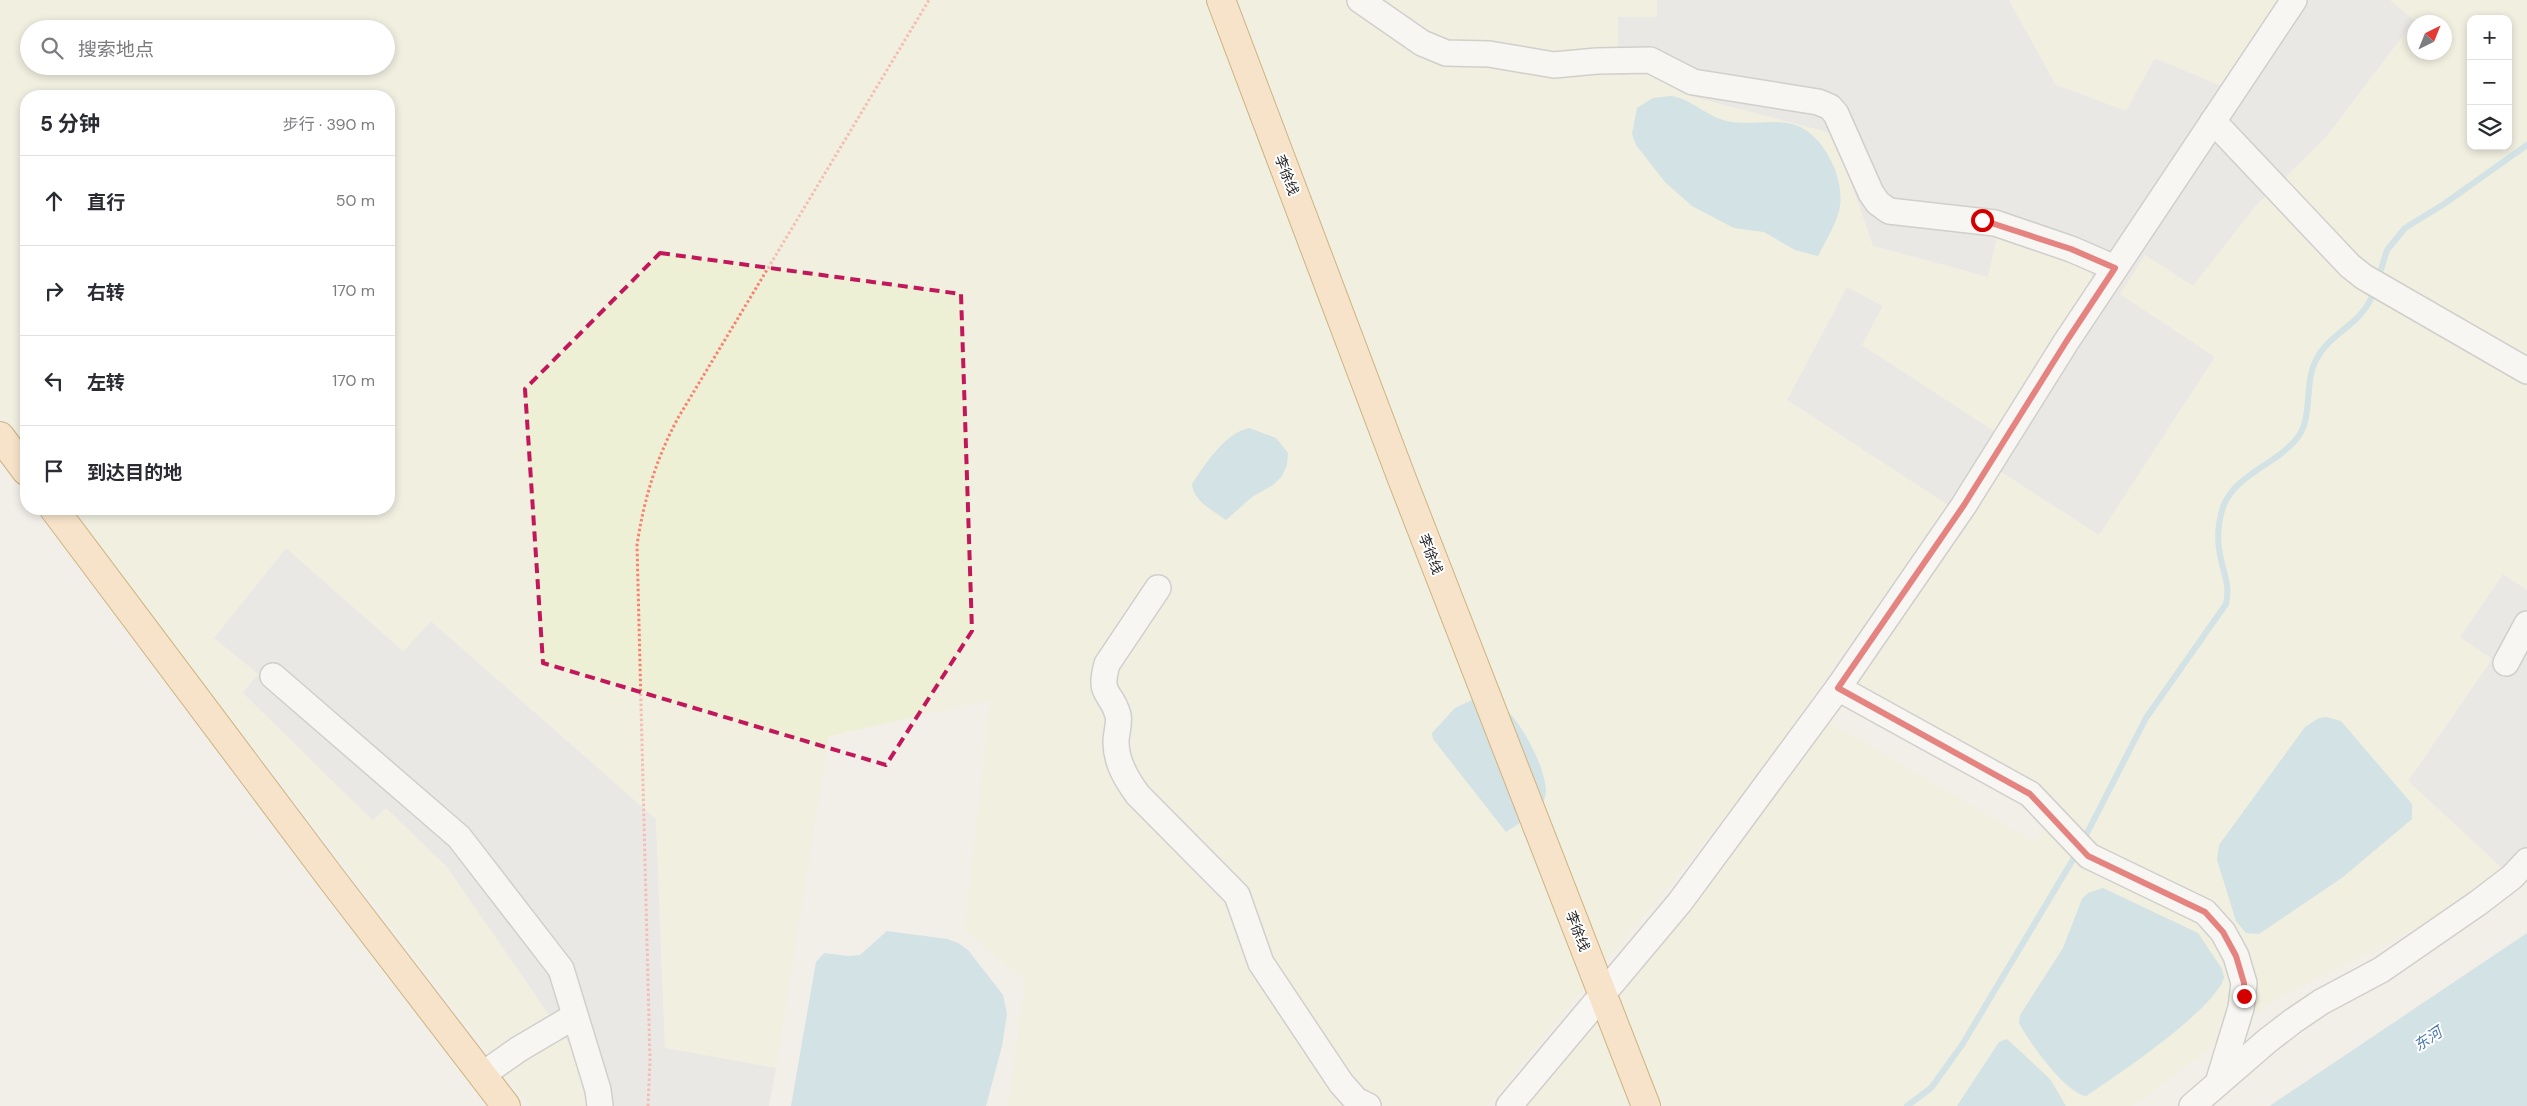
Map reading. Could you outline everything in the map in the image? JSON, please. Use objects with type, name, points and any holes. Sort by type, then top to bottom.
[{"type":"main road","name":"李徐线","points":[[1221,0],[1402,479],[1646,1106]]},
{"type":"main road","points":[[0,436],[20,463]]},
{"type":"main road","points":[[59,515],[506,1106]]},
{"type":"street","points":[[1360,0],[1422,43],[1446,53],[1489,54],[1554,65],[1597,61],[1650,60],[1693,82],[1818,102],[1830,107],[1836,114],[1871,193],[1878,203],[1889,211],[1995,223],[2071,249],[2115,268]]},
{"type":"street","points":[[1509,1106],[1680,902],[1838,688],[1964,505],[2066,342],[2294,0]]},
{"type":"street","points":[[2213,121],[2350,266],[2376,284],[2527,371]]},
{"type":"street","points":[[1158,588],[1107,664],[1103,677],[1106,694],[1118,717],[1116,743],[1125,777],[1138,795],[1237,895],[1261,963],[1341,1084],[1356,1100],[1368,1106]]},
{"type":"street","points":[[2506,663],[2527,624]]},
{"type":"street","points":[[273,676],[459,837],[561,969],[598,1090],[600,1106]]},
{"type":"street","points":[[1838,688],[2030,794],[2088,856],[2205,912],[2223,932],[2241,970],[2244,996],[2218,1084]]},
{"type":"street","points":[[2192,1106],[2293,1021],[2389,964],[2478,904],[2512,877],[2527,861]]},
{"type":"street","points":[[482,1075],[519,1049],[575,1016]]},
{"type":"path","points":[[648,1106],[650,1061],[637,545],[648,487],[656,463],[678,418],[929,0]]},
{"type":"highlighted area","points":[[660,253],[961,294],[972,631],[886,765],[543,663],[525,389]]},
{"type":"shaded area","points":[[1657,0],[2009,0],[2056,85],[2154,58],[2220,85],[2279,0],[2390,0],[2409,15],[2407,15],[2407,31],[2327,136],[2255,207],[2193,286],[2120,294],[2215,357],[2099,536],[1995,468],[1964,516],[1787,400],[1847,286],[1883,306],[1863,345],[1994,431],[1997,237],[1988,277],[1873,246],[1834,134],[1682,94],[1660,75],[1618,75],[1618,17],[1657,17]]},
{"type":"shaded area","points":[[286,548],[403,651],[431,621],[656,819],[665,1047],[776,1068],[769,1106],[586,1106],[576,1054],[386,808],[373,821],[242,693],[258,674],[213,638]]},
{"type":"shaded area","points":[[2503,574],[2527,590],[2527,852],[2505,871],[2408,781],[2492,659],[2460,637]]},
{"type":"green space","points":[[0,0],[1657,0],[1657,17],[1618,17],[1618,75],[1660,75],[1682,94],[1834,134],[1873,246],[1988,277],[1997,237],[2091,271],[2093,289],[1994,431],[1862,345],[1883,306],[1847,287],[1787,400],[1948,505],[1745,793],[1487,1106],[1008,1106],[1025,982],[965,929],[990,700],[829,736],[776,1068],[665,1048],[656,819],[431,621],[404,651],[286,548],[214,638],[258,674],[243,693],[373,821],[386,808],[447,867],[576,1054],[586,1106],[530,1106],[74,515],[395,515],[395,90],[20,90],[20,444],[0,414]]},
{"type":"green space","points":[[2009,0],[2279,0],[2220,85],[2155,58],[2126,111],[2056,85]]},
{"type":"green space","points":[[2390,0],[2527,0],[2527,590],[2503,574],[2460,637],[2492,659],[2408,781],[2505,871],[2455,909],[2275,999],[2133,1106],[1525,1106],[1766,807],[1827,721],[2036,843],[2059,801],[1853,682],[1995,468],[2099,535],[2215,357],[2120,294],[2145,255],[2193,286],[2255,207],[2327,136],[2407,31],[2407,60],[2452,60],[2452,15],[2408,15]]},
{"type":"water","points":[[1671,96],[1686,101],[1713,116],[1727,121],[1792,124],[1814,136],[1823,147],[1836,172],[1841,199],[1835,222],[1818,256],[1795,250],[1764,232],[1734,228],[1692,206],[1665,182],[1636,145],[1632,134],[1637,108],[1653,98]]},
{"type":"water","points":[[1249,428],[1276,438],[1288,453],[1287,465],[1282,476],[1273,485],[1252,497],[1226,520],[1196,496],[1192,484],[1216,450],[1232,436]]},
{"type":"water","points":[[1478,697],[1503,707],[1510,714],[1534,751],[1544,779],[1546,791],[1541,805],[1527,818],[1506,832],[1433,739],[1432,733],[1455,708]]},
{"type":"water","points":[[2326,717],[2341,721],[2412,804],[2412,819],[2343,877],[2259,934],[2246,933],[2236,921],[2217,860],[2219,845],[2305,727],[2319,718]]},
{"type":"water","points":[[2103,888],[2198,933],[2222,969],[2224,977],[2218,990],[2185,1023],[2141,1058],[2086,1096],[2078,1093],[2058,1077],[2039,1054],[2019,1023],[2020,1015],[2063,948],[2082,899],[2088,893]]},
{"type":"water","points":[[887,931],[947,939],[958,943],[968,950],[1003,995],[1007,1014],[1002,1046],[986,1106],[791,1106],[816,962],[824,953],[848,956],[860,955]]},
{"type":"water","name":"东河","points":[[2527,933],[2527,1106],[2269,1106],[2271,1105]]},
{"type":"water","points":[[2007,1039],[2050,1079],[2066,1106],[1957,1106],[1999,1042]]},
{"type":"waterway","points":[[2378,279],[2387,250],[2405,228],[2444,204],[2527,145]]},
{"type":"waterway","points":[[2082,843],[2146,718],[2226,604],[2227,589],[2218,543],[2219,522],[2223,507],[2237,486],[2280,455],[2298,437],[2303,429],[2310,379],[2316,360],[2330,341],[2363,311],[2370,301],[2375,288]]},
{"type":"waterway","points":[[1907,1106],[1931,1088],[1962,1045],[2078,851]]},
{"type":"route","points":[[1982,220],[2071,249],[2115,268],[2066,342],[1964,505],[1838,688],[2030,794],[2088,856],[2205,912],[2223,932],[2236,956],[2244,983],[2244,996]]}]
